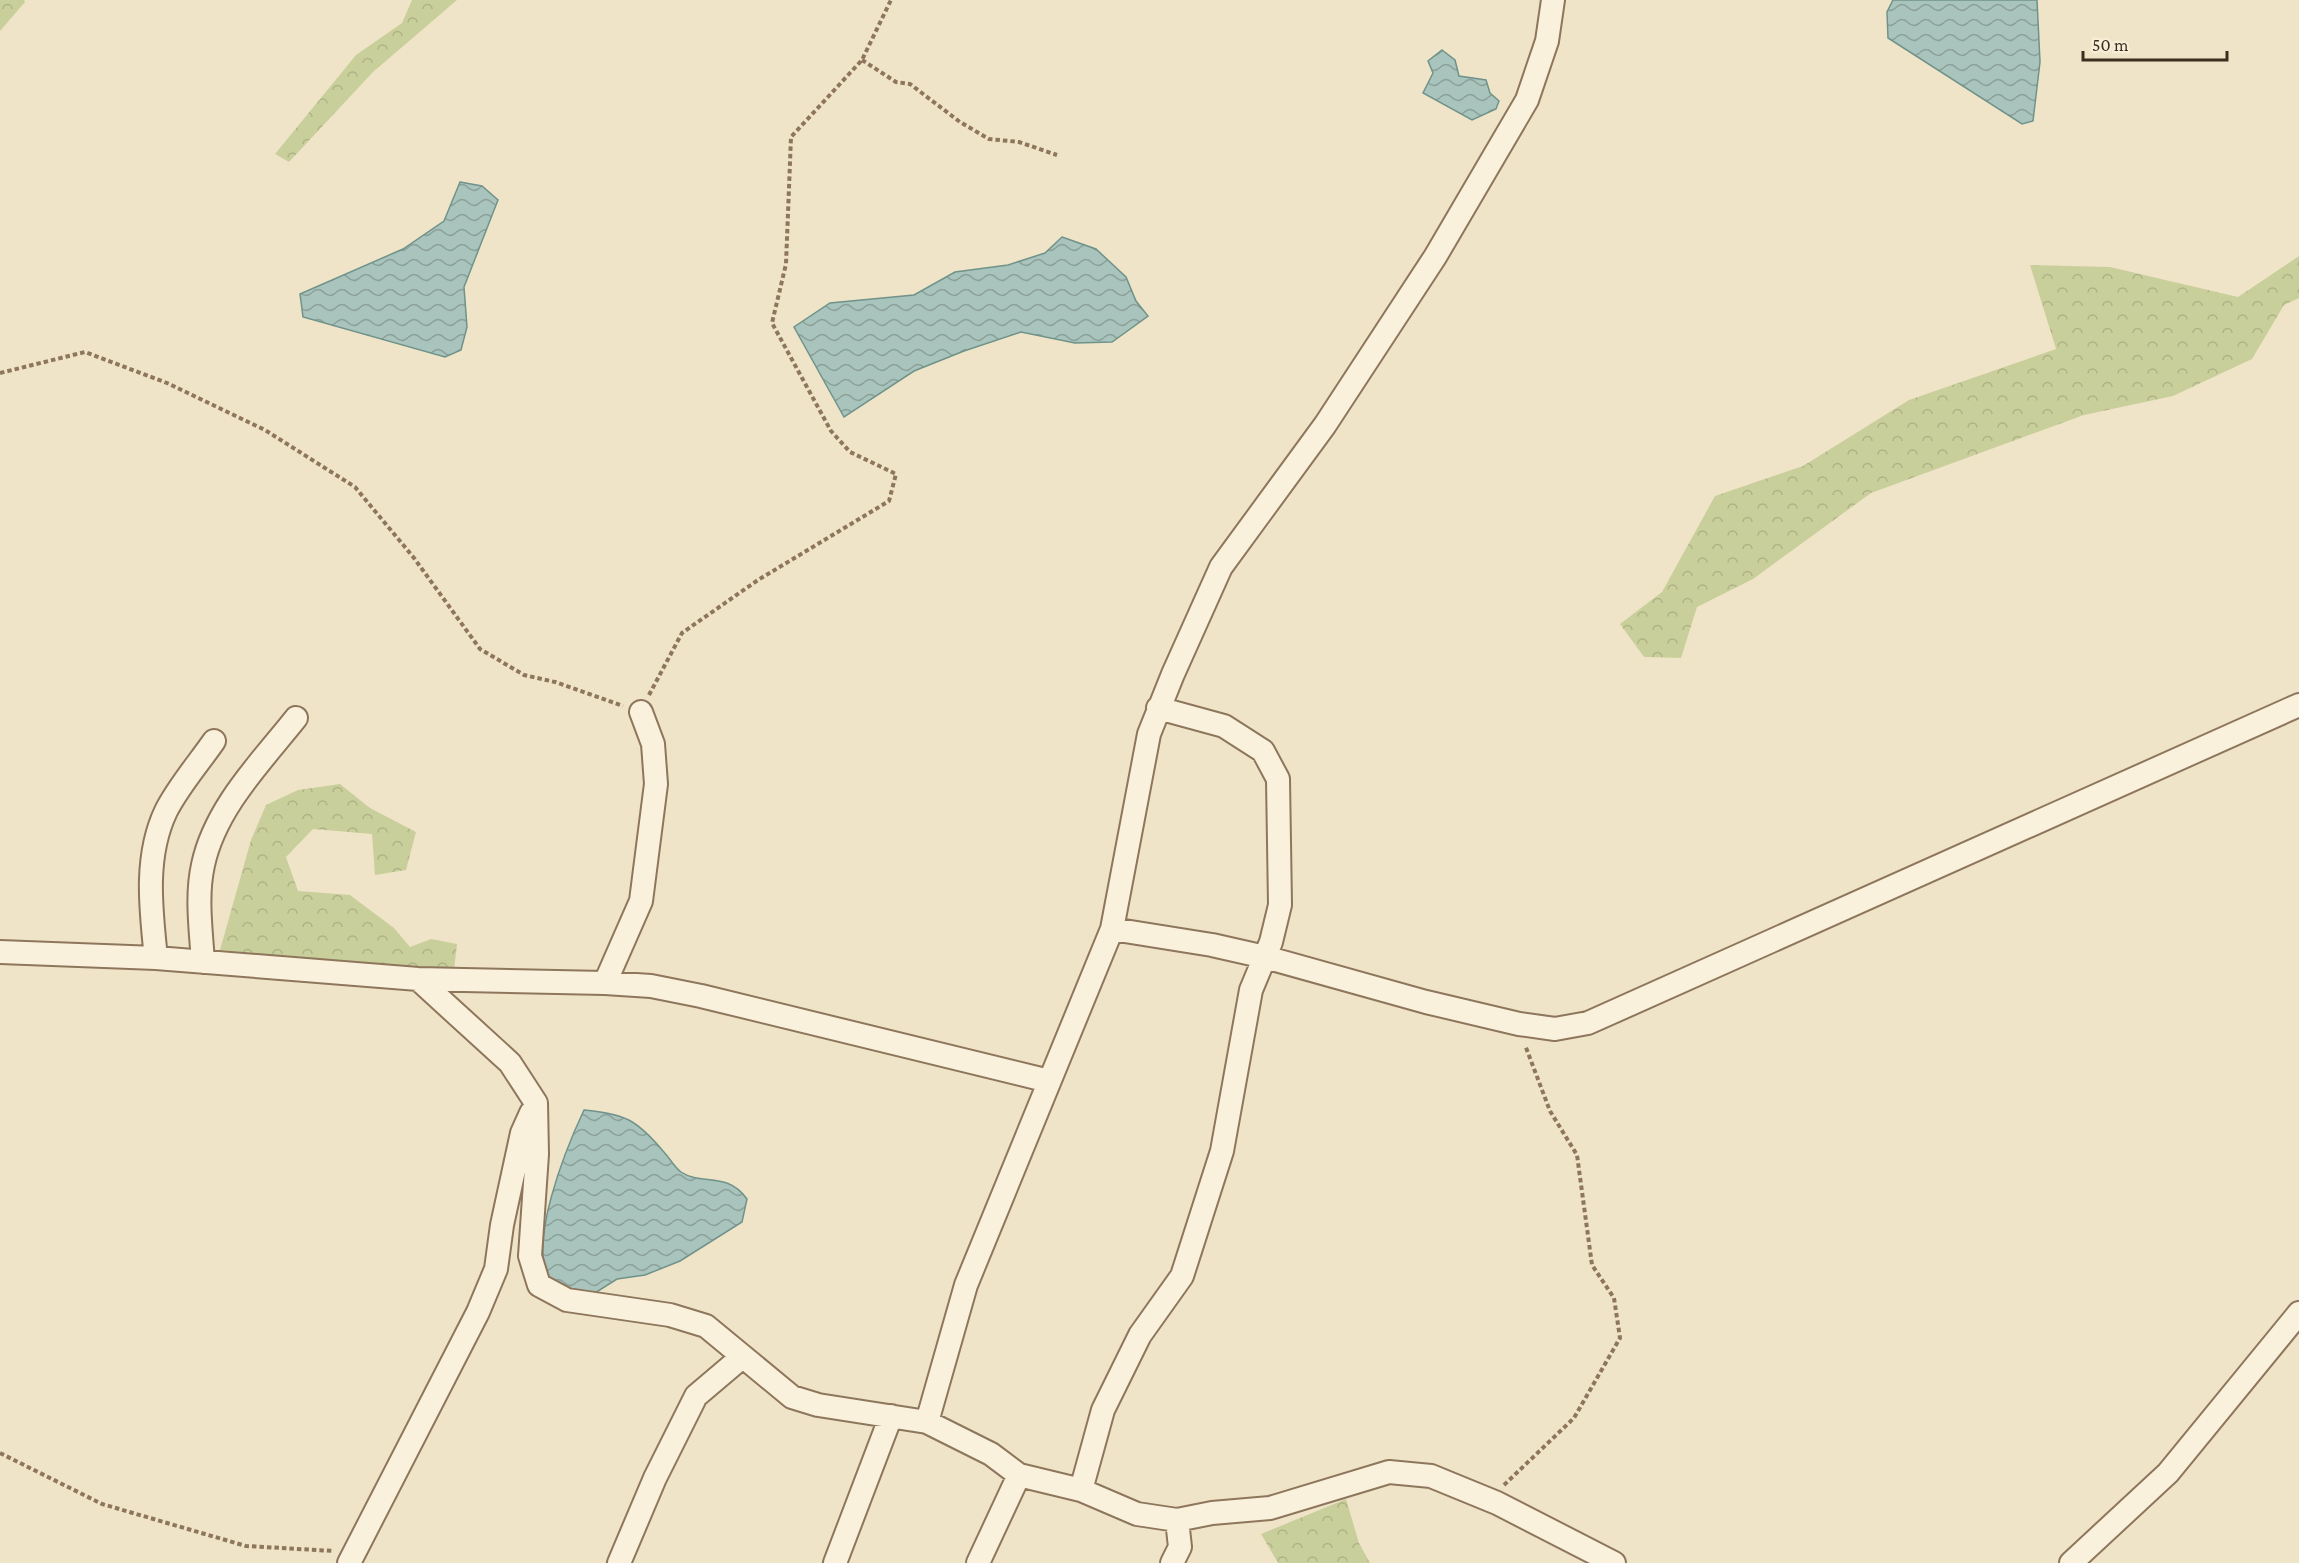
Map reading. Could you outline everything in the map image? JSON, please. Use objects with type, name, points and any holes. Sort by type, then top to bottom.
[{"type":"street","points":[[927,1422],[966,1285],[1112,928],[1149,734],[1158,708],[1221,567],[1325,424],[1396,316],[1435,256],[1527,100],[1547,41],[1553,0]]},
{"type":"street","points":[[1112,928],[1212,945],[1265,957],[1426,1002],[1519,1024],[1555,1029],[1588,1023],[2299,705]]},
{"type":"street","points":[[1081,1490],[1103,1410],[1140,1335],[1182,1276],[1222,1150],[1251,990],[1265,957],[1280,905],[1278,779],[1263,751],[1224,726],[1158,708]]},
{"type":"street","points":[[605,983],[641,901],[644,880],[656,784],[653,744],[640,712]]},
{"type":"street","points":[[203,962],[200,908],[203,865],[216,828],[230,802],[296,718]]},
{"type":"street","points":[[156,958],[150,897],[154,851],[166,811],[214,741]]},
{"type":"street","points":[[0,952],[156,958],[418,979],[651,986],[701,996],[1049,1081]]},
{"type":"street","points":[[418,979],[510,1063],[536,1103],[537,1154],[530,1256],[539,1285],[567,1300],[670,1315],[706,1326],[792,1397],[818,1405],[927,1422],[991,1454],[1020,1475],[1081,1490],[1137,1514],[1177,1520],[1212,1513],[1270,1508],[1389,1472],[1431,1476],[1497,1503],[1614,1563]]},
{"type":"street","points":[[352,1557],[483,1302],[495,1269],[501,1225],[522,1133],[536,1103]]},
{"type":"street","points":[[2071,1563],[2168,1473],[2299,1312]]},
{"type":"street","points":[[619,1563],[655,1478],[696,1396],[742,1357]]},
{"type":"street","points":[[835,1563],[891,1416]]},
{"type":"street","points":[[978,1563],[1020,1475]]},
{"type":"street","points":[[1172,1563],[1180,1547],[1177,1520]]},
{"type":"path","points":[[0,373],[85,352],[167,383],[265,430],[355,487],[414,558],[480,649],[524,675],[555,682],[640,712],[682,633],[758,580],[889,501],[896,474],[850,452],[831,431],[772,323],[786,264],[786,206],[791,136],[862,60],[891,0]]},
{"type":"path","points":[[862,60],[896,82],[910,84],[960,122],[989,139],[1019,142],[1057,155]]},
{"type":"path","points":[[1497,1503],[1504,1485],[1574,1418],[1620,1338],[1614,1298],[1592,1265],[1577,1155],[1550,1111],[1519,1024]]},
{"type":"path","points":[[0,1454],[102,1504],[246,1546],[352,1557]]},
{"type":"green space","points":[[0,0],[24,0],[25,2],[0,31]]},
{"type":"green space","points":[[412,0],[457,0],[373,72],[289,162],[275,154],[356,55],[402,23]]},
{"type":"green space","points":[[2299,256],[2299,298],[2284,305],[2252,359],[2173,396],[2084,415],[1871,493],[1753,579],[1697,607],[1681,658],[1644,657],[1620,624],[1662,592],[1715,496],[1803,466],[1909,400],[2056,349],[2030,265],[2110,267],[2238,297]]},
{"type":"green space","points":[[340,784],[370,808],[416,832],[406,870],[375,875],[372,834],[313,829],[286,857],[298,891],[350,895],[394,928],[410,947],[431,939],[457,944],[454,970],[421,970],[220,950],[251,840],[266,805],[298,790]]},
{"type":"green space","points":[[1346,1499],[1359,1543],[1370,1563],[1278,1563],[1261,1534]]},
{"type":"water","points":[[1893,0],[2037,0],[2040,62],[2033,121],[2022,124],[1888,38],[1887,12]]},
{"type":"water","points":[[1442,50],[1455,60],[1459,76],[1486,80],[1490,93],[1499,101],[1496,109],[1472,120],[1423,93],[1433,73],[1428,61]]},
{"type":"water","points":[[460,182],[482,186],[498,200],[464,287],[467,327],[461,350],[445,357],[303,317],[300,294],[403,249],[444,221]]},
{"type":"water","points":[[1062,237],[1096,249],[1126,277],[1136,301],[1148,316],[1112,342],[1075,343],[1021,332],[914,371],[844,417],[794,327],[830,303],[914,295],[955,272],[1008,265],[1045,253]]},
{"type":"water","points":[[584,1110],[620,1116],[629,1120],[654,1140],[681,1172],[697,1178],[723,1182],[739,1190],[747,1199],[742,1222],[680,1261],[645,1275],[617,1279],[595,1293],[556,1285],[545,1266],[543,1246],[546,1222],[559,1171]]}]
